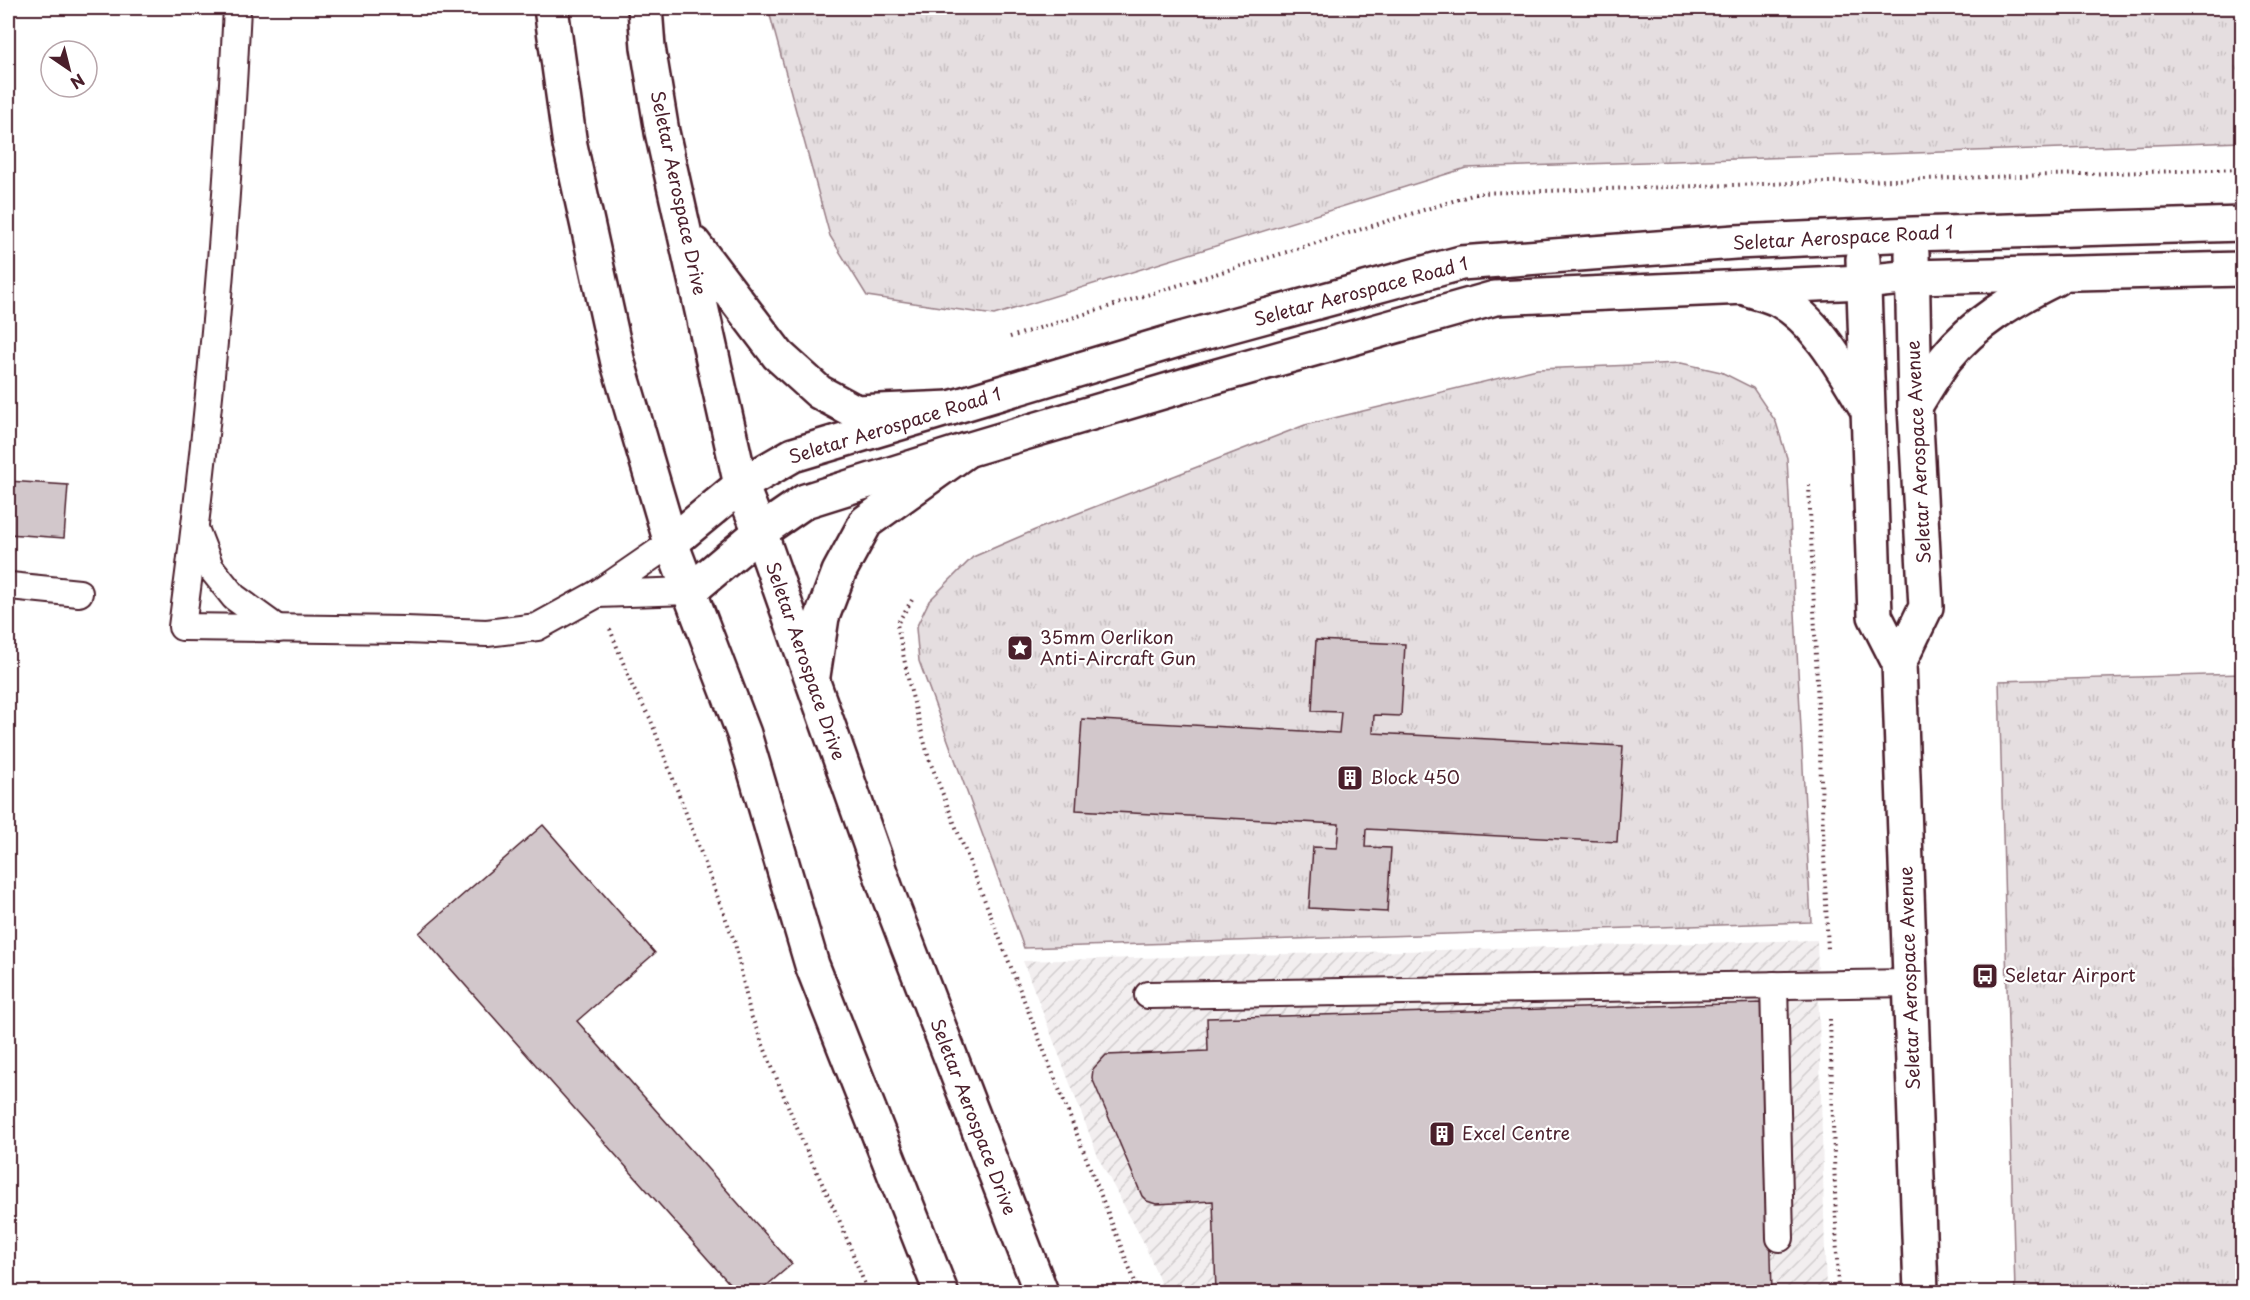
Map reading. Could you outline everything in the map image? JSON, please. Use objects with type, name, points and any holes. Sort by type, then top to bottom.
[{"type":"street","points":[[551,8],[570,145],[618,363],[671,543],[744,734],[812,965],[941,1293]]},
{"type":"street","name":"Seletar Aerospace Drive","points":[[645,8],[648,47],[662,132],[741,485],[760,532],[886,890],[1041,1293]]},
{"type":"street","name":"Seletar Aerospace Road 1","points":[[671,543],[741,485],[793,455],[1181,339],[1461,263],[1735,242],[2242,224]]},
{"type":"street","points":[[686,233],[778,355],[819,393],[856,412],[951,408]]},
{"type":"street","name":"Seletar Aerospace Avenue","points":[[1899,663],[1926,607],[1915,406],[1912,234]]},
{"type":"street","name":"Seletar Aerospace Avenue","points":[[1862,236],[1875,616],[1899,663],[1921,1293]]},
{"type":"street","points":[[690,591],[760,532],[805,501],[1196,382],[1495,298],[1863,282],[1912,277],[2242,270]]},
{"type":"street","points":[[1915,406],[1946,358],[1979,325],[2019,297],[2063,275]]},
{"type":"street","points":[[1741,286],[1780,301],[1809,325],[1834,355],[1868,410]]},
{"type":"street","points":[[812,681],[822,617],[839,572],[866,522],[967,450]]},
{"type":"lane","points":[[237,8],[214,346],[195,530],[182,627],[487,633],[537,627],[597,594],[671,543]]},
{"type":"lane","points":[[195,530],[210,567],[234,597],[278,629]]},
{"type":"lane","points":[[10,586],[79,592]]},
{"type":"lane","points":[[597,594],[690,591]]},
{"type":"lane","points":[[1148,995],[1910,983]]},
{"type":"lane","points":[[1774,985],[1780,1238]]},
{"type":"path","points":[[1809,485],[1829,984],[1838,1293]]},
{"type":"path","points":[[597,594],[633,688],[650,718],[735,943],[750,1013],[804,1145],[838,1217],[868,1293]]},
{"type":"path","points":[[912,600],[897,624],[910,688],[929,759],[1139,1293]]},
{"type":"shaded area","name":"Excel Centre","points":[[1817,940],[1826,1292],[1164,1292],[1144,1243],[1099,1159],[1023,961]]},
{"type":"green space","points":[[768,8],[2242,8],[2242,142],[1466,168],[994,315],[867,296],[830,236]]},
{"type":"green space","points":[[1681,363],[1721,372],[1753,388],[1776,422],[1787,458],[1811,922],[1024,948],[919,661],[916,628],[929,601],[973,557],[1035,530],[1305,425],[1537,369]]},
{"type":"green space","points":[[2242,674],[2242,1292],[2015,1292],[1999,681]]},
{"type":"building","points":[[8,481],[68,485],[64,538],[8,534]]},
{"type":"building","name":"Block 450","points":[[1316,640],[1405,644],[1401,716],[1374,715],[1373,733],[1623,746],[1617,842],[1366,829],[1365,847],[1391,848],[1387,912],[1309,908],[1313,847],[1337,848],[1339,824],[1076,810],[1082,719],[1339,733],[1341,712],[1312,711]]},
{"type":"building","points":[[543,825],[655,953],[577,1021],[792,1264],[759,1292],[737,1292],[419,933]]},
{"type":"building","name":"Excel Centre","points":[[1764,1003],[1772,1292],[1216,1292],[1213,1201],[1156,1204],[1147,1201],[1142,1196],[1092,1078],[1093,1069],[1106,1055],[1208,1051],[1207,1018]]},
{"type":"place","name":"35mm Oerlikon Anti-Aircraft Gun","points":[[1020,648]]},
{"type":"place","name":"Block 450","points":[[1350,778]]},
{"type":"place","name":"Seletar Airport","points":[[1985,976]]},
{"type":"place","name":"Excel Centre","points":[[1442,1134]]}]
